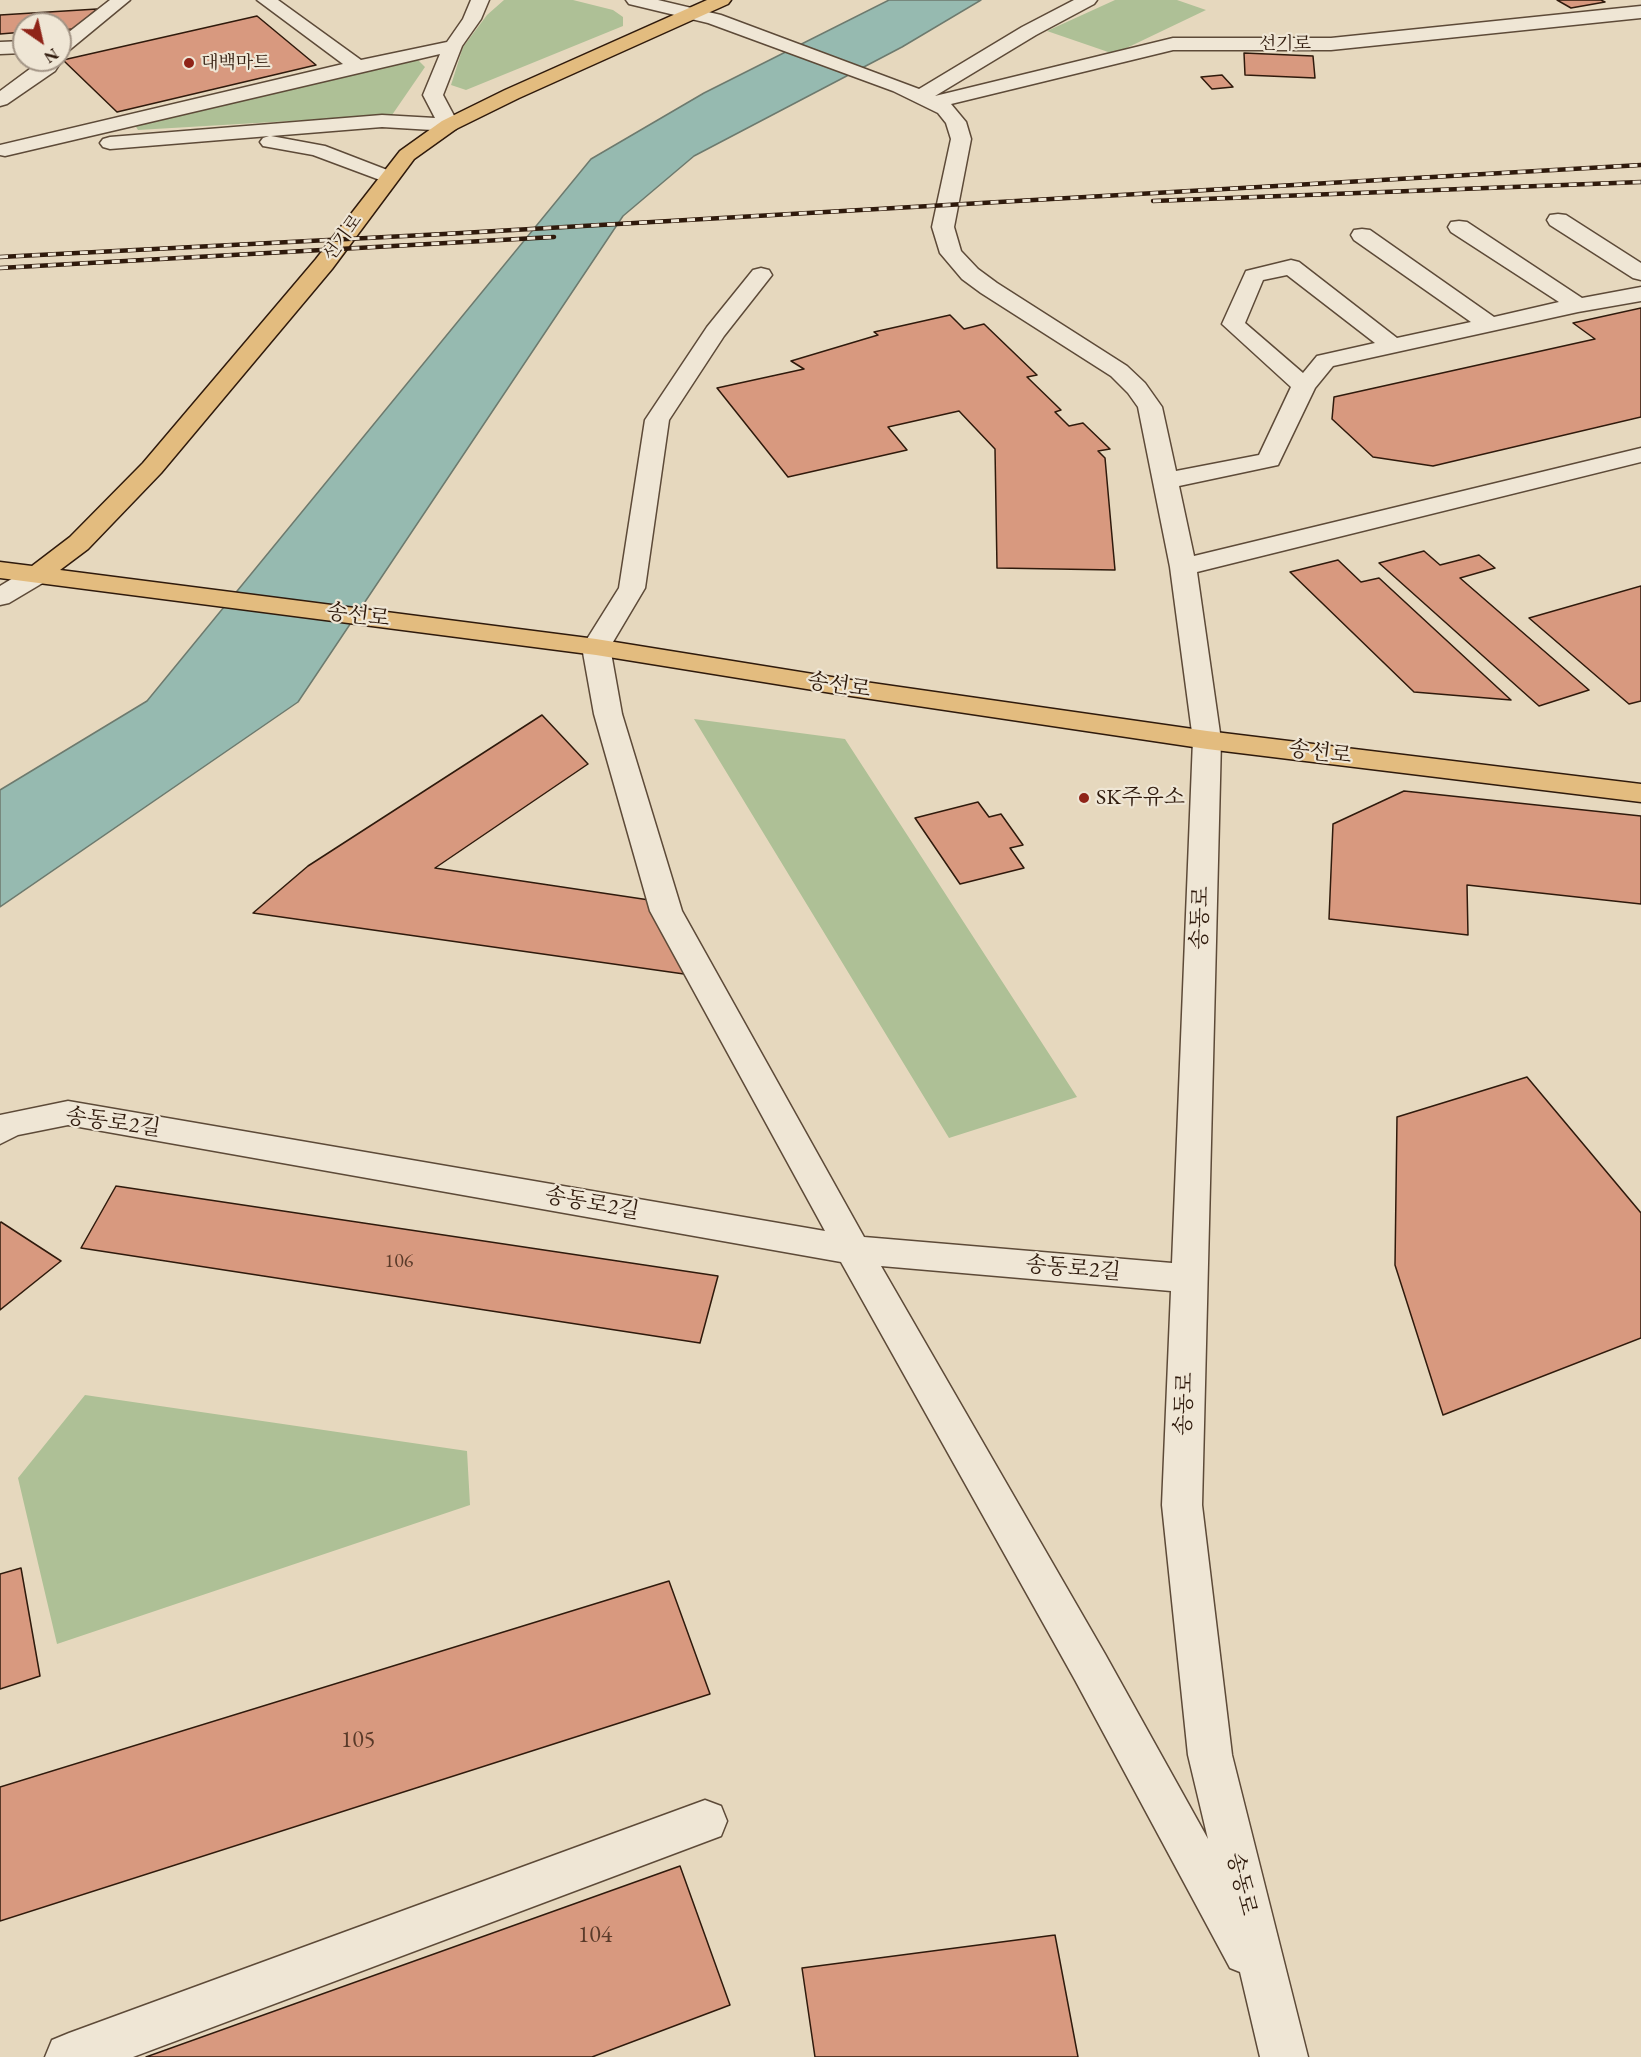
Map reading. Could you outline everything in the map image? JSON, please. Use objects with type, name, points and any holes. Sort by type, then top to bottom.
[{"type":"main road","name":"선기로","points":[[37,575],[79,543],[152,468],[324,264],[388,177],[407,156],[449,125],[512,94],[722,0]]},
{"type":"main road","name":"송선로","points":[[0,570],[596,647],[856,689],[1207,740],[1641,793]]},
{"type":"street","points":[[72,39],[121,0]]},
{"type":"street","points":[[266,0],[358,66]]},
{"type":"street","points":[[449,125],[433,95],[453,46],[472,19],[480,0]]},
{"type":"street","points":[[634,0],[714,19],[928,99],[1029,31],[1088,0]]},
{"type":"street","name":"선기로","points":[[928,99],[1173,44],[1331,44],[1641,12]]},
{"type":"street","points":[[2,150],[358,66],[453,46]]},
{"type":"street","points":[[0,100],[41,72]]},
{"type":"street","name":"송동로","points":[[928,99],[945,109],[956,122],[961,139],[943,227],[951,253],[970,274],[988,288],[1119,371],[1137,388],[1150,407],[1182,567],[1207,740],[1182,1505],[1210,1755],[1284,2057]]},
{"type":"street","points":[[2,150],[382,121],[449,125]]},
{"type":"street","points":[[230,134],[318,150],[388,177]]},
{"type":"street","points":[[1558,220],[1641,273]]},
{"type":"street","points":[[1459,227],[1578,305]]},
{"type":"street","points":[[1362,235],[1489,324]]},
{"type":"street","points":[[1304,386],[1233,324],[1254,276],[1291,267],[1393,346]]},
{"type":"street","points":[[761,275],[715,332],[657,420],[632,588],[596,647],[608,714],[666,911],[853,1250],[1084,1657],[1268,1993]]},
{"type":"street","points":[[1166,481],[1269,460],[1304,386],[1325,361],[1578,305],[1641,294]]},
{"type":"street","points":[[1182,567],[1641,455]]},
{"type":"street","points":[[0,597],[37,575]]},
{"type":"street","name":"송동로2길","points":[[0,1131],[8,1125],[68,1113],[853,1250],[1190,1279]]},
{"type":"street","points":[[69,2057],[705,1821]]},
{"type":"green space","points":[[504,0],[573,0],[613,10],[623,17],[623,26],[466,90],[451,85],[463,47],[487,15]]},
{"type":"green space","points":[[1115,0],[1177,0],[1206,10],[1114,54],[1047,31]]},
{"type":"green space","points":[[416,58],[425,67],[392,115],[138,130],[135,125]]},
{"type":"green space","points":[[694,719],[845,739],[1077,1097],[949,1138]]},
{"type":"green space","points":[[85,1395],[467,1451],[470,1505],[57,1644],[18,1478]]},
{"type":"water","points":[[889,0],[981,0],[902,47],[694,156],[623,216],[298,702],[0,907],[0,790],[147,701],[591,159],[704,93]]},
{"type":"building","points":[[1557,0],[1601,0],[1605,2],[1571,8]]},
{"type":"building","points":[[97,9],[72,29],[72,12],[48,12]]},
{"type":"building","points":[[12,14],[12,33],[0,34],[0,15]]},
{"type":"building","name":"대백마트","points":[[257,16],[316,65],[117,112],[72,69],[72,58]]},
{"type":"building","points":[[1244,53],[1313,56],[1315,78],[1245,75]]},
{"type":"building","points":[[1222,75],[1233,87],[1212,89],[1201,77]]},
{"type":"building","points":[[1641,308],[1641,417],[1433,466],[1373,457],[1332,419],[1334,397],[1595,339],[1573,323]]},
{"type":"building","points":[[950,315],[964,329],[984,324],[1037,375],[1027,377],[1061,410],[1055,412],[1069,426],[1083,423],[1110,449],[1098,451],[1105,458],[1115,570],[997,568],[995,449],[959,411],[888,427],[907,450],[788,477],[717,388],[804,369],[791,361],[878,335],[874,332]]},
{"type":"building","points":[[1424,551],[1440,565],[1479,555],[1495,568],[1460,578],[1589,690],[1539,706],[1379,563]]},
{"type":"building","points":[[1338,560],[1361,582],[1379,578],[1511,700],[1414,692],[1290,572]]},
{"type":"building","points":[[1641,586],[1641,701],[1629,704],[1529,618]]},
{"type":"building","points":[[542,715],[588,764],[435,868],[656,901],[684,974],[253,913],[308,866]]},
{"type":"building","points":[[1404,791],[1641,816],[1641,904],[1467,885],[1468,935],[1329,919],[1333,824]]},
{"type":"building","points":[[978,802],[989,817],[1001,814],[1023,845],[1010,848],[1024,868],[960,884],[915,818]]},
{"type":"building","points":[[1527,1077],[1641,1213],[1641,1338],[1443,1415],[1395,1265],[1397,1117]]},
{"type":"building","points":[[116,1186],[718,1276],[700,1343],[81,1248]]},
{"type":"building","points":[[0,1223],[61,1261],[0,1310]]},
{"type":"building","points":[[21,1568],[40,1676],[0,1689],[0,1574]]},
{"type":"building","points":[[669,1581],[710,1694],[0,1921],[0,1787]]},
{"type":"building","points":[[680,1866],[730,2005],[592,2057],[146,2057]]},
{"type":"building","points":[[1055,1935],[1078,2057],[815,2057],[802,1968]]},
{"type":"railway","points":[[0,257],[444,234],[1641,165]]},
{"type":"railway","points":[[1153,201],[1641,182]]},
{"type":"railway","points":[[0,268],[554,237]]},
{"type":"place","name":"대백마트","points":[[189,63]]},
{"type":"place","name":"SK주유소","points":[[1084,798]]}]
